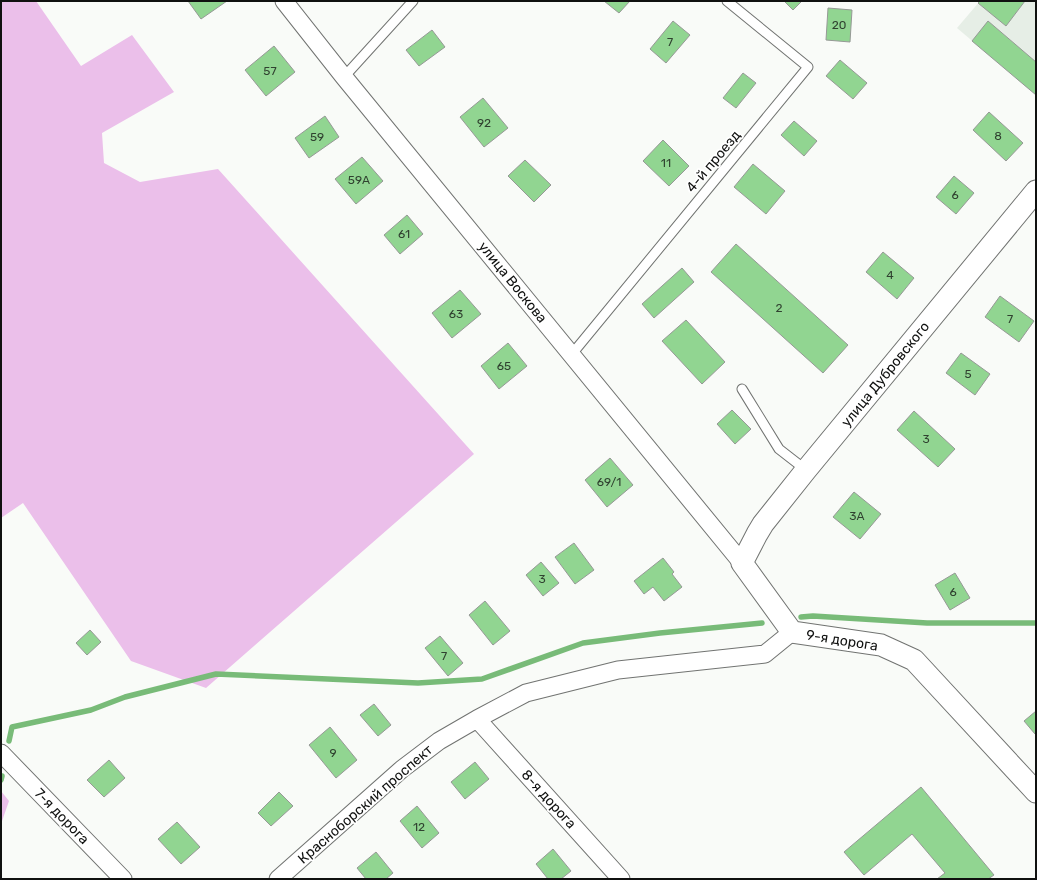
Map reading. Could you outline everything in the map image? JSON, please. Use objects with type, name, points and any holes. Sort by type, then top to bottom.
[{"type":"street","name":"улица Воскова","points":[[284,1],[344,77],[742,563]]},
{"type":"street","name":"улица Дубровского","points":[[742,563],[757,534],[806,470],[1036,190]]},
{"type":"street","name":"9-я дорога","points":[[742,563],[792,632],[881,645],[914,660],[1036,792]]},
{"type":"street","name":"Красноборский проспект","points":[[278,879],[402,770],[439,741],[476,719],[526,693],[618,670],[765,654],[792,632]]},
{"type":"street","name":"8-я дорога","points":[[476,719],[621,879]]},
{"type":"street","name":"7-я дорога","points":[[1,753],[123,879]]},
{"type":"lane","points":[[344,77],[414,1]]},
{"type":"lane","name":"4-й проезд","points":[[572,354],[808,67],[727,1]]},
{"type":"lane","points":[[742,389],[779,449],[806,470]]},
{"type":"shaded area","points":[[1,1],[36,1],[81,66],[132,35],[174,92],[102,133],[104,163],[140,182],[218,169],[474,454],[206,688],[131,661],[23,503],[1,518]]},
{"type":"shaded area","points":[[980,1],[1036,1],[1036,95],[957,28]]},
{"type":"shaded area","points":[[1,791],[9,801],[1,824]]},
{"type":"building","points":[[188,1],[227,1],[201,19]]},
{"type":"building","points":[[604,1],[630,1],[619,13]]},
{"type":"building","points":[[784,1],[802,1],[793,10]]},
{"type":"building","points":[[980,1],[1025,1],[1006,26],[978,3]]},
{"type":"building","points":[[828,8],[852,10],[850,42],[826,40]]},
{"type":"building","points":[[673,21],[690,35],[666,63],[650,49]]},
{"type":"building","points":[[988,21],[1036,62],[1036,95],[972,41]]},
{"type":"building","points":[[432,30],[445,47],[419,66],[406,50]]},
{"type":"building","points":[[274,46],[295,72],[266,96],[245,70]]},
{"type":"building","points":[[840,60],[867,83],[853,99],[826,76]]},
{"type":"building","points":[[743,73],[756,83],[736,108],[723,98]]},
{"type":"building","points":[[483,98],[508,128],[484,147],[460,117]]},
{"type":"building","points":[[989,112],[1023,143],[1006,161],[973,130]]},
{"type":"building","points":[[325,116],[339,137],[309,158],[295,138]]},
{"type":"building","points":[[794,121],[817,141],[804,156],[781,135]]},
{"type":"building","points":[[663,140],[689,166],[669,186],[643,161]]},
{"type":"building","points":[[362,157],[383,181],[356,204],[335,179]]},
{"type":"building","points":[[525,160],[551,185],[534,202],[508,176]]},
{"type":"building","points":[[753,164],[785,191],[766,214],[734,187]]},
{"type":"building","points":[[954,176],[974,193],[956,214],[936,197]]},
{"type":"building","points":[[407,215],[423,234],[400,254],[384,235]]},
{"type":"building","points":[[736,244],[848,345],[823,373],[711,272]]},
{"type":"building","points":[[883,252],[914,278],[897,299],[866,272]]},
{"type":"building","points":[[682,268],[694,282],[654,318],[642,304]]},
{"type":"building","points":[[460,290],[481,314],[452,338],[432,313]]},
{"type":"building","points":[[1000,296],[1034,321],[1019,342],[985,317]]},
{"type":"building","points":[[686,320],[725,362],[702,384],[662,341]]},
{"type":"building","points":[[508,343],[527,366],[499,389],[481,366]]},
{"type":"building","points":[[961,353],[990,374],[975,395],[946,373]]},
{"type":"building","points":[[732,410],[751,429],[735,444],[717,424]]},
{"type":"building","points":[[914,411],[955,449],[938,467],[897,430]]},
{"type":"building","points":[[610,458],[633,485],[607,507],[585,480]]},
{"type":"building","points":[[854,492],[881,514],[860,539],[833,517]]},
{"type":"building","points":[[574,543],[594,570],[575,584],[555,557]]},
{"type":"building","points":[[663,558],[674,572],[672,574],[682,587],[664,601],[653,587],[644,594],[634,581]]},
{"type":"building","points":[[541,562],[559,583],[543,596],[526,575]]},
{"type":"building","points":[[955,573],[970,598],[950,610],[935,585]]},
{"type":"building","points":[[485,601],[510,631],[493,645],[469,615]]},
{"type":"building","points":[[90,630],[101,642],[87,655],[76,643]]},
{"type":"building","points":[[440,636],[463,663],[448,676],[425,648]]},
{"type":"building","points":[[374,704],[391,725],[378,736],[360,715]]},
{"type":"building","points":[[1036,711],[1036,733],[1035,734],[1024,721]]},
{"type":"building","points":[[330,727],[357,760],[336,778],[309,745]]},
{"type":"building","points":[[109,760],[125,778],[104,797],[87,780]]},
{"type":"building","points":[[475,762],[489,779],[465,799],[451,782]]},
{"type":"building","points":[[921,787],[994,875],[988,879],[937,879],[945,873],[912,834],[864,875],[844,852]]},
{"type":"building","points":[[279,792],[293,806],[271,826],[258,813]]},
{"type":"building","points":[[417,806],[439,833],[422,848],[400,821]]},
{"type":"building","points":[[177,822],[200,847],[181,864],[158,839]]},
{"type":"building","points":[[553,849],[571,871],[561,879],[548,879],[536,864]]},
{"type":"building","points":[[376,852],[393,873],[386,879],[366,879],[357,868]]},
{"type":"waterway","points":[[801,617],[813,616],[927,623],[1036,623]]},
{"type":"waterway","points":[[9,741],[12,727],[91,710],[125,697],[216,674],[418,683],[482,679],[583,643],[660,633],[762,623]]},
{"type":"waterway","points":[[1,780],[2,776]]}]
